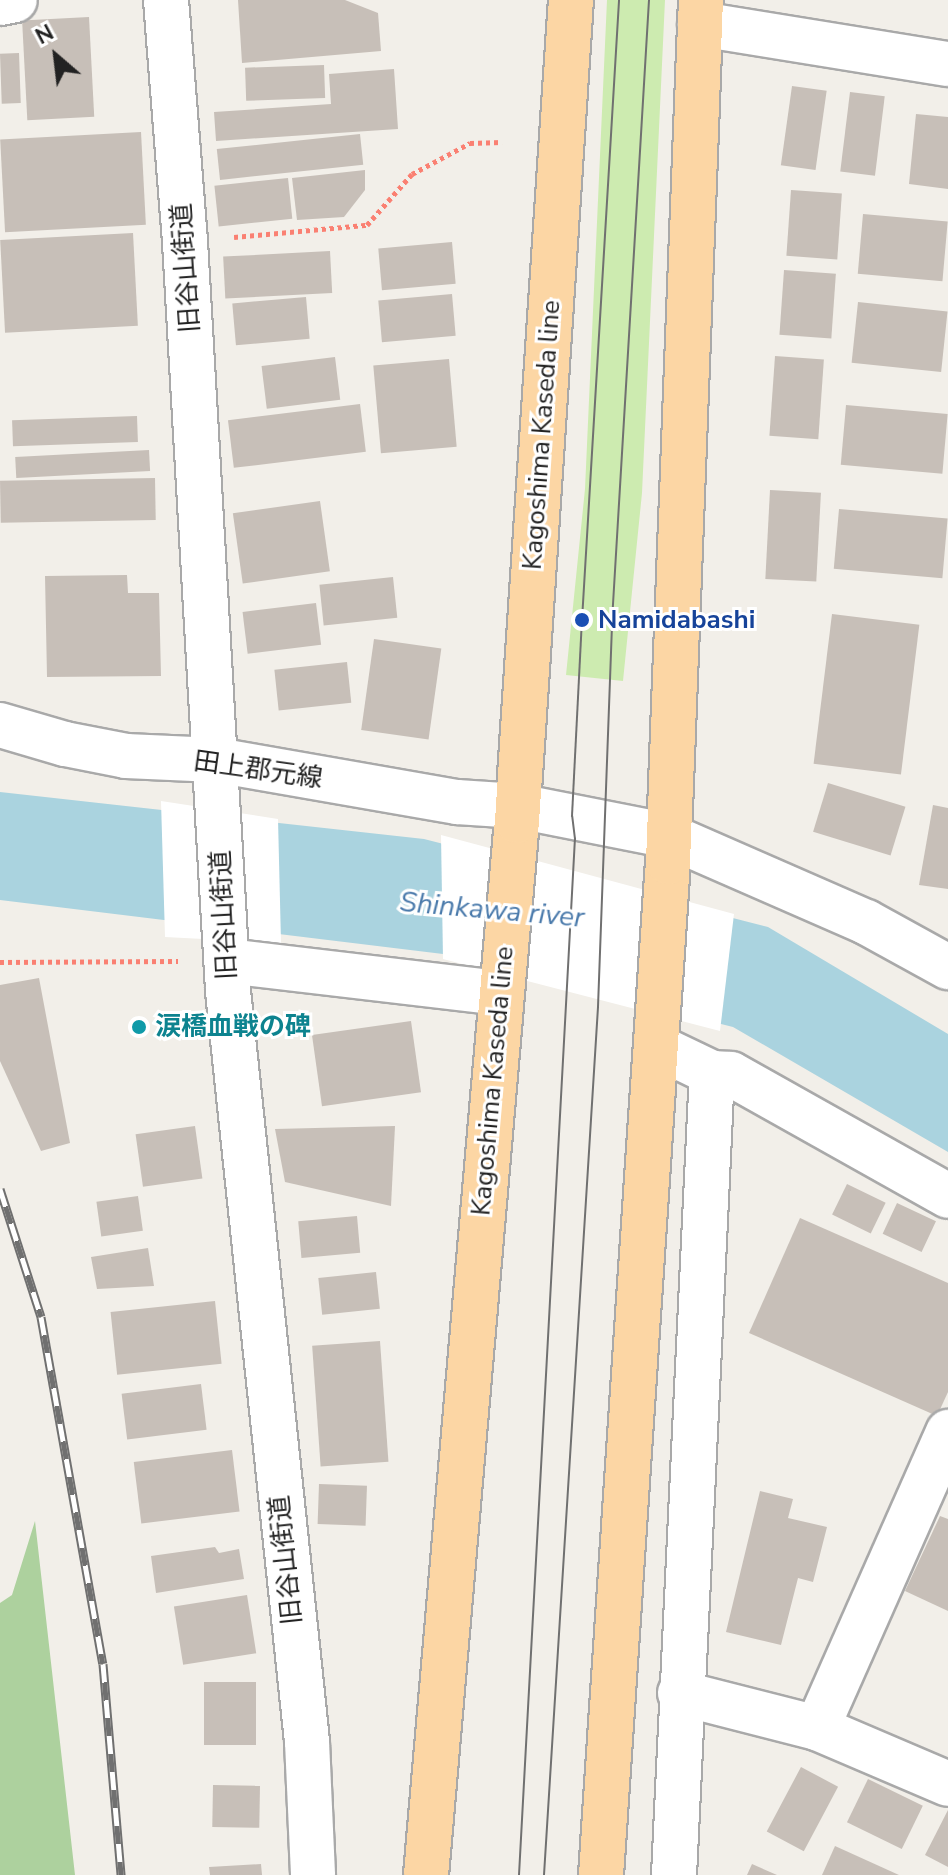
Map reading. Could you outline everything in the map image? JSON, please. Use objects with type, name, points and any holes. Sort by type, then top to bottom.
[{"type":"main road","name":"Kagoshima Kaseda line","points":[[426,1875],[518,813],[571,0]]},
{"type":"main road","points":[[601,1875],[668,849],[700,12]]},
{"type":"street","points":[[0,3],[15,0]]},
{"type":"street","name":"旧谷山街道","points":[[166,0],[185,242],[227,961],[307,1742],[313,1875]]},
{"type":"street","points":[[700,12],[948,64]]},
{"type":"street","name":"田上郡元線","points":[[0,725],[65,744],[126,756],[216,760],[518,813],[668,849]]},
{"type":"street","points":[[668,849],[866,922],[948,967]]},
{"type":"street","points":[[227,961],[502,983]]},
{"type":"street","points":[[657,1031],[712,1073],[731,1074],[948,1196]]},
{"type":"street","points":[[674,1875],[680,1693],[712,1073]]},
{"type":"street","points":[[817,1728],[948,1432]]},
{"type":"street","points":[[680,1693],[817,1728],[948,1784]]},
{"type":"path","points":[[185,242],[367,225],[412,174],[470,143],[502,142]]},
{"type":"path","points":[[0,962],[227,961]]},
{"type":"green space","points":[[607,0],[665,0],[642,493],[623,681],[566,675],[585,489]]},
{"type":"green space","points":[[35,1521],[75,1875],[0,1875],[0,1603],[12,1595]]},
{"type":"water","name":"Shinkawa river","points":[[0,792],[424,839],[768,927],[948,1034],[948,1152],[733,1027],[443,954],[0,900]]},
{"type":"pier","points":[[161,801],[278,819],[281,943],[165,937]]},
{"type":"pier","points":[[441,835],[734,914],[720,1031],[443,959]]},
{"type":"building","points":[[238,0],[345,0],[378,13],[381,51],[242,63]]},
{"type":"building","points":[[89,17],[94,117],[27,120],[22,21]]},
{"type":"building","points":[[19,53],[21,103],[2,104],[0,54]]},
{"type":"building","points":[[324,65],[325,98],[246,101],[245,68]]},
{"type":"building","points":[[394,69],[398,129],[216,141],[214,112],[331,104],[329,74]]},
{"type":"building","points":[[792,86],[827,91],[816,170],[781,165]]},
{"type":"building","points":[[850,92],[885,96],[875,176],[840,171]]},
{"type":"building","points":[[916,114],[948,117],[948,189],[909,184]]},
{"type":"building","points":[[141,132],[146,225],[5,232],[0,139]]},
{"type":"building","points":[[360,134],[363,165],[220,180],[217,149]]},
{"type":"building","points":[[365,170],[365,190],[344,217],[297,220],[292,178]]},
{"type":"building","points":[[288,178],[292,219],[219,227],[214,186]]},
{"type":"building","points":[[791,190],[842,194],[837,259],[786,256]]},
{"type":"building","points":[[863,214],[948,221],[942,281],[858,274]]},
{"type":"building","points":[[133,233],[138,326],[5,333],[0,240]]},
{"type":"building","points":[[452,242],[456,284],[382,290],[378,248]]},
{"type":"building","points":[[330,251],[332,293],[225,299],[223,257]]},
{"type":"building","points":[[784,270],[836,274],[831,338],[779,335]]},
{"type":"building","points":[[452,294],[456,336],[382,342],[378,300]]},
{"type":"building","points":[[306,297],[310,339],[236,345],[232,303]]},
{"type":"building","points":[[858,302],[948,311],[941,372],[852,363]]},
{"type":"building","points":[[775,356],[824,359],[818,439],[769,436]]},
{"type":"building","points":[[335,357],[340,400],[267,409],[262,366]]},
{"type":"building","points":[[449,359],[457,447],[381,453],[373,366]]},
{"type":"building","points":[[360,404],[366,452],[234,468],[228,420]]},
{"type":"building","points":[[846,405],[948,414],[942,474],[841,465]]},
{"type":"building","points":[[137,416],[138,442],[13,446],[12,420]]},
{"type":"building","points":[[149,450],[150,471],[16,478],[15,457]]},
{"type":"building","points":[[155,478],[156,520],[1,523],[0,481]]},
{"type":"building","points":[[770,490],[821,493],[816,582],[765,579]]},
{"type":"building","points":[[320,501],[330,571],[243,584],[233,513]]},
{"type":"building","points":[[839,509],[948,518],[942,578],[834,569]]},
{"type":"building","points":[[127,575],[128,593],[159,593],[161,676],[47,677],[45,576]]},
{"type":"building","points":[[393,577],[397,618],[324,626],[319,585]]},
{"type":"building","points":[[316,603],[321,645],[248,654],[243,612]]},
{"type":"building","points":[[832,614],[919,625],[901,775],[814,764]]},
{"type":"building","points":[[374,639],[441,648],[429,740],[361,730]]},
{"type":"building","points":[[347,662],[351,703],[279,710],[274,670]]},
{"type":"building","points":[[828,783],[905,807],[891,855],[813,832]]},
{"type":"building","points":[[933,805],[948,808],[948,889],[919,885]]},
{"type":"building","points":[[39,978],[70,1143],[41,1151],[0,1061],[0,985]]},
{"type":"building","points":[[411,1021],[421,1092],[322,1106],[312,1035]]},
{"type":"building","points":[[195,1126],[202,1178],[143,1187],[136,1134]]},
{"type":"building","points":[[395,1126],[391,1206],[285,1182],[275,1129]]},
{"type":"building","points":[[847,1184],[886,1203],[871,1233],[832,1215]]},
{"type":"building","points":[[138,1196],[143,1231],[101,1237],[96,1202]]},
{"type":"building","points":[[897,1203],[936,1221],[922,1252],[883,1234]]},
{"type":"building","points":[[357,1216],[360,1253],[301,1258],[298,1221]]},
{"type":"building","points":[[800,1218],[948,1283],[948,1392],[937,1416],[749,1333]]},
{"type":"building","points":[[148,1248],[154,1286],[97,1289],[91,1257]]},
{"type":"building","points":[[376,1272],[380,1309],[322,1315],[318,1278]]},
{"type":"building","points":[[215,1301],[222,1364],[117,1375],[111,1312]]},
{"type":"building","points":[[380,1341],[388,1462],[321,1466],[312,1346]]},
{"type":"building","points":[[201,1384],[207,1430],[127,1439],[122,1394]]},
{"type":"building","points":[[232,1450],[240,1512],[141,1524],[134,1462]]},
{"type":"building","points":[[319,1484],[367,1486],[366,1526],[318,1524]]},
{"type":"building","points":[[760,1491],[793,1499],[788,1518],[827,1527],[813,1582],[798,1578],[781,1645],[726,1632]]},
{"type":"building","points":[[940,1516],[948,1519],[948,1611],[905,1591]]},
{"type":"building","points":[[215,1547],[219,1553],[239,1549],[244,1579],[156,1593],[151,1556]]},
{"type":"building","points":[[247,1595],[256,1653],[183,1665],[174,1607]]},
{"type":"building","points":[[204,1682],[256,1682],[256,1745],[204,1745]]},
{"type":"building","points":[[801,1767],[838,1787],[804,1851],[767,1831]]},
{"type":"building","points":[[868,1779],[923,1806],[902,1849],[847,1822]]},
{"type":"building","points":[[213,1785],[260,1786],[259,1828],[212,1827]]},
{"type":"building","points":[[948,1810],[948,1867],[925,1855]]},
{"type":"building","points":[[835,1846],[899,1875],[822,1875]]},
{"type":"building","points":[[261,1864],[262,1875],[210,1875],[209,1867]]},
{"type":"building","points":[[752,1864],[777,1875],[747,1875]]},
{"type":"tram line","points":[[519,1875],[575,839],[572,816],[582,620],[619,0]]},
{"type":"tram line","points":[[544,1875],[598,1007],[612,621],[649,0]]},
{"type":"railway","points":[[0,1189],[41,1317],[103,1664],[121,1875]]},
{"type":"place","name":"Namidabashi","points":[[582,620]]},
{"type":"place","name":"涙橋血戦の碑","points":[[139,1027]]}]
